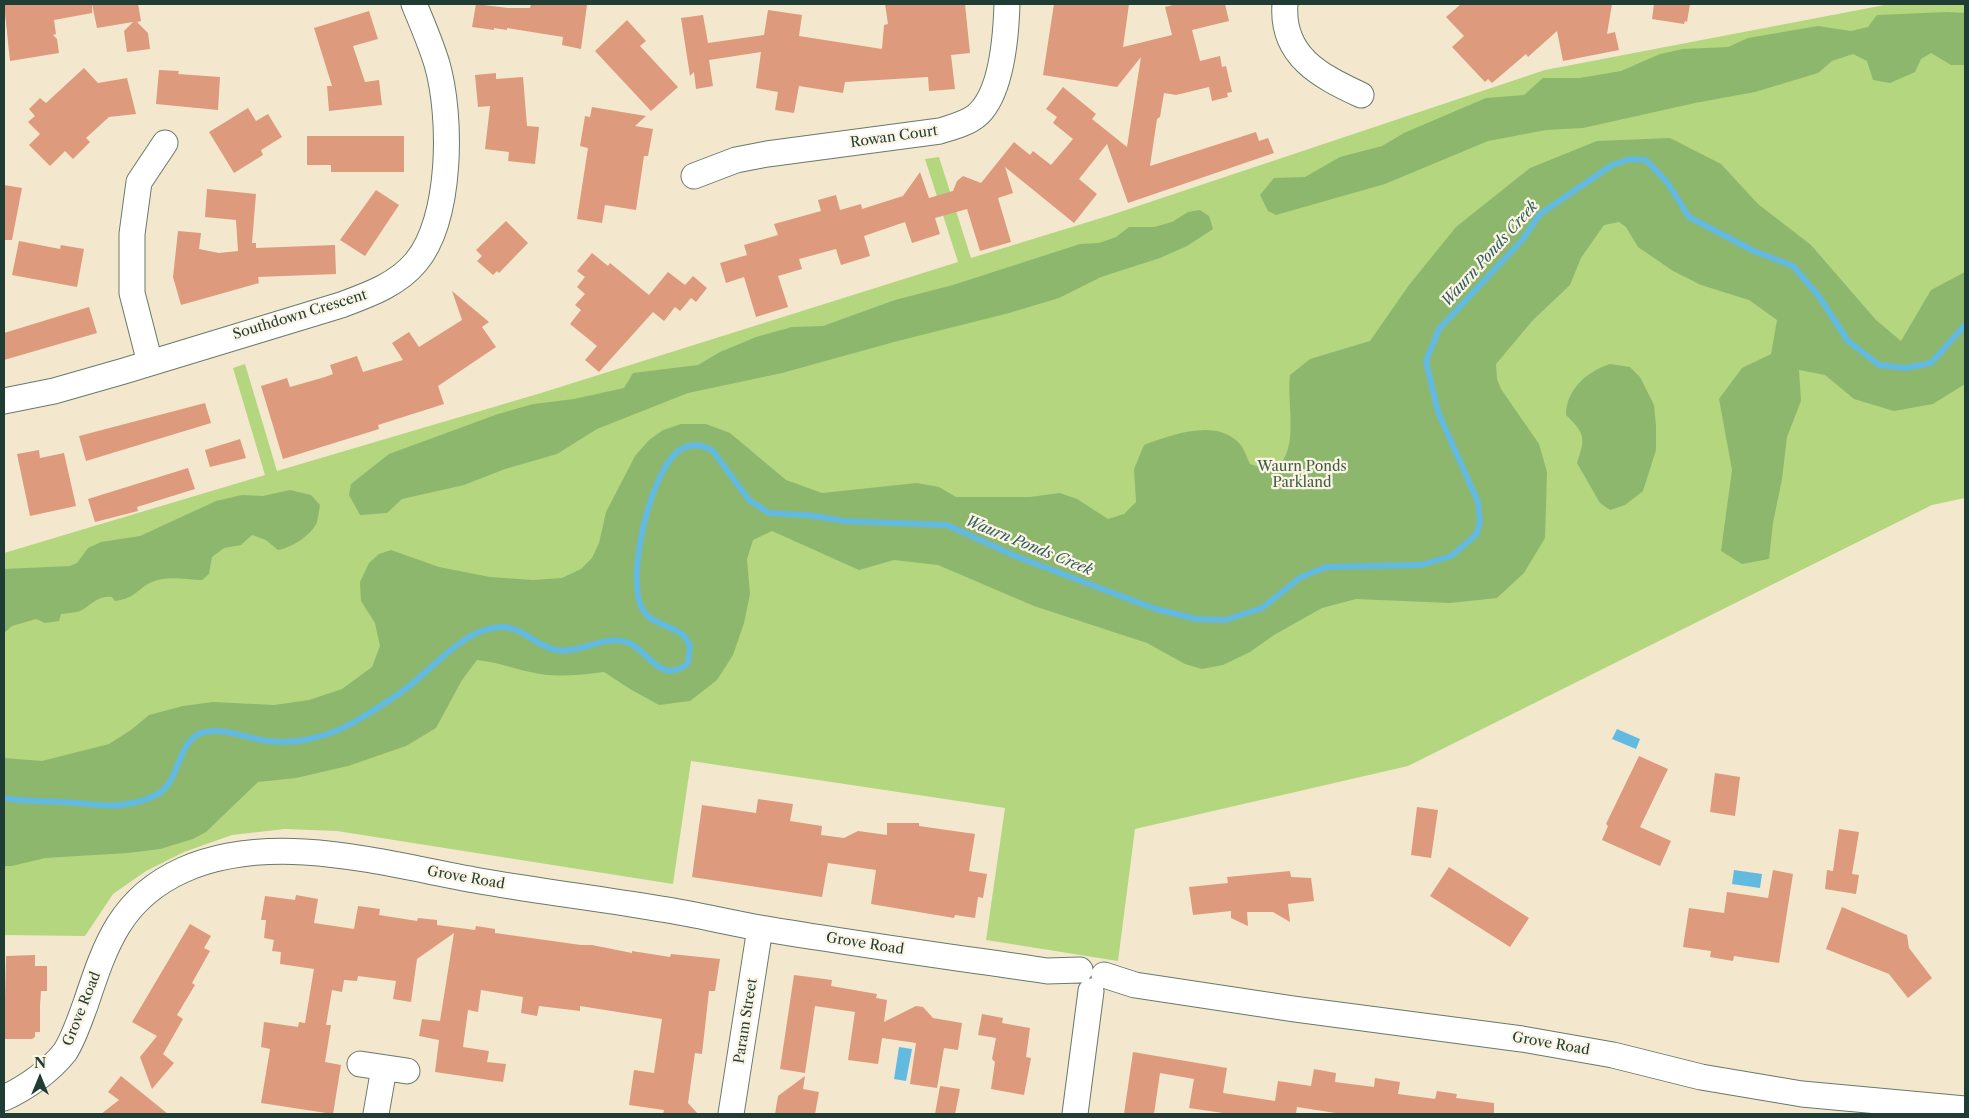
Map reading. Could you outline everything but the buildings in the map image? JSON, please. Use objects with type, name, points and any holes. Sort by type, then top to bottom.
[{"type":"street","name":"Southdown Crescent","points":[[4,401],[54,391],[365,296],[397,279],[416,262],[432,238],[440,215],[445,190],[445,100],[437,64],[414,4]]},
{"type":"street","name":"Rowan Court","points":[[694,176],[736,160],[766,154],[940,131],[959,125],[976,116],[988,102],[996,82],[1003,50],[1007,4]]},
{"type":"street","points":[[1285,4],[1286,30],[1296,51],[1312,69],[1361,95]]},
{"type":"street","points":[[150,363],[132,293],[132,234],[139,182],[165,143]]},
{"type":"street","name":"Grove Road","points":[[4,1098],[40,1076],[65,1051],[81,1016],[105,948],[117,926],[131,908],[152,888],[184,870],[222,858],[260,852],[318,854],[396,864],[485,882],[663,909],[760,928],[1047,971],[1091,981],[1135,985],[1294,1010],[1522,1038],[1613,1055],[1701,1077],[1802,1094],[1965,1109]]},
{"type":"street","name":"Param Street","points":[[731,1114],[760,928]]},
{"type":"street","points":[[1075,1114],[1091,981]]},
{"type":"street","points":[[376,1114],[384,1068]]},
{"type":"green space","name":"Waurn Ponds Parkland","points":[[1890,4],[1965,4],[1965,498],[1932,505],[1408,766],[1135,829],[1118,961],[986,940],[1005,808],[691,761],[673,884],[337,831],[285,829],[232,835],[184,852],[146,871],[113,894],[85,936],[4,935],[4,553],[265,475],[233,368],[245,364],[277,471],[541,393],[958,262],[925,159],[939,157],[971,258],[1111,215],[1545,70]]},
{"type":"green space","points":[[1965,13],[1965,65],[1951,65],[1931,53],[1921,59],[1915,72],[1890,83],[1873,80],[1867,61],[1853,54],[1832,61],[1818,73],[1755,92],[1695,103],[1583,128],[1546,130],[1488,141],[1385,184],[1276,215],[1268,211],[1260,195],[1274,178],[1305,177],[1340,157],[1382,146],[1404,133],[1486,98],[1524,95],[1543,78],[1580,78],[1621,71],[1660,54],[1683,49],[1728,47],[1748,38],[1818,26],[1851,31],[1868,27],[1877,15]]},
{"type":"green space","points":[[1670,138],[1721,164],[1758,204],[1811,245],[1876,320],[1901,341],[1931,290],[1965,272],[1965,384],[1933,404],[1894,411],[1854,399],[1825,375],[1799,370],[1801,401],[1787,437],[1769,559],[1742,564],[1721,551],[1732,470],[1719,399],[1742,368],[1771,354],[1777,320],[1749,300],[1701,285],[1673,271],[1638,247],[1626,227],[1619,222],[1604,225],[1581,258],[1570,285],[1533,320],[1496,364],[1497,379],[1501,389],[1539,444],[1547,472],[1545,538],[1524,573],[1497,598],[1450,603],[1356,599],[1322,608],[1274,635],[1250,652],[1223,665],[1202,669],[1185,664],[1147,643],[1034,606],[938,565],[894,560],[859,570],[772,531],[753,540],[747,559],[750,594],[744,623],[733,655],[717,680],[690,701],[659,705],[604,672],[548,675],[477,660],[462,680],[436,728],[406,746],[348,766],[296,778],[258,782],[206,832],[193,839],[160,849],[45,858],[12,866],[4,866],[4,758],[42,761],[109,744],[131,730],[149,715],[183,706],[213,702],[274,705],[309,700],[342,689],[372,667],[380,646],[375,623],[361,601],[360,582],[369,563],[379,554],[391,550],[439,567],[490,577],[533,580],[562,578],[581,569],[592,558],[599,543],[606,512],[635,456],[649,440],[663,430],[681,424],[706,424],[730,433],[786,480],[822,493],[917,483],[939,487],[956,497],[1030,497],[1060,493],[1077,499],[1108,519],[1124,514],[1136,502],[1134,469],[1144,445],[1180,433],[1206,430],[1218,431],[1229,435],[1239,443],[1250,464],[1271,471],[1281,464],[1290,442],[1290,375],[1310,359],[1370,341],[1409,285],[1456,227],[1530,168],[1597,141]]},
{"type":"green space","points":[[1200,210],[1209,216],[1213,229],[1187,246],[1160,258],[1101,277],[1059,298],[782,373],[688,393],[597,429],[557,454],[505,469],[464,485],[402,499],[387,513],[360,515],[349,495],[351,484],[389,454],[498,414],[533,404],[574,399],[624,388],[633,373],[698,365],[720,352],[756,337],[792,327],[823,326],[895,300],[953,285],[1080,244],[1099,243],[1116,237],[1129,227],[1154,227],[1172,222],[1188,212]]},
{"type":"green space","points":[[1610,364],[1630,367],[1640,377],[1654,405],[1656,450],[1643,491],[1625,505],[1610,510],[1600,503],[1577,463],[1582,437],[1577,427],[1566,415],[1570,397],[1579,383],[1593,371]]},
{"type":"green space","points":[[290,490],[311,495],[320,505],[317,522],[311,532],[295,544],[278,550],[266,540],[252,535],[241,545],[224,548],[212,557],[209,574],[202,580],[171,578],[158,580],[128,598],[115,601],[112,597],[103,597],[80,611],[61,614],[59,621],[45,623],[36,619],[12,626],[4,633],[4,569],[70,566],[77,563],[88,548],[101,542],[140,536],[216,501],[242,495],[263,496]]},
{"type":"water","points":[[1617,729],[1640,739],[1636,749],[1612,739]]},
{"type":"water","points":[[1734,870],[1762,874],[1760,888],[1732,884]]},
{"type":"water","points":[[899,1047],[912,1049],[906,1081],[894,1079]]},
{"type":"waterway","name":"Waurn Ponds Creek","points":[[4,798],[110,806],[145,800],[157,795],[166,787],[186,747],[197,735],[205,732],[220,731],[274,742],[298,741],[323,736],[345,727],[382,705],[418,679],[459,644],[481,631],[493,628],[512,628],[549,648],[557,650],[575,649],[611,640],[620,641],[636,647],[663,669],[670,671],[679,669],[688,663],[690,646],[685,637],[679,632],[655,621],[645,612],[641,606],[637,591],[637,572],[644,526],[658,482],[666,465],[676,453],[689,446],[698,446],[712,450],[749,500],[769,513],[807,515],[845,521],[947,525],[1015,556],[1102,589],[1156,609],[1197,619],[1225,620],[1262,608],[1301,577],[1326,567],[1421,565],[1451,556],[1476,535],[1480,522],[1478,502],[1438,412],[1426,361],[1439,329],[1523,239],[1540,214],[1612,165],[1630,159],[1646,160],[1667,182],[1689,217],[1754,251],[1793,266],[1818,295],[1848,341],[1879,365],[1905,368],[1931,363],[1965,325]]}]
